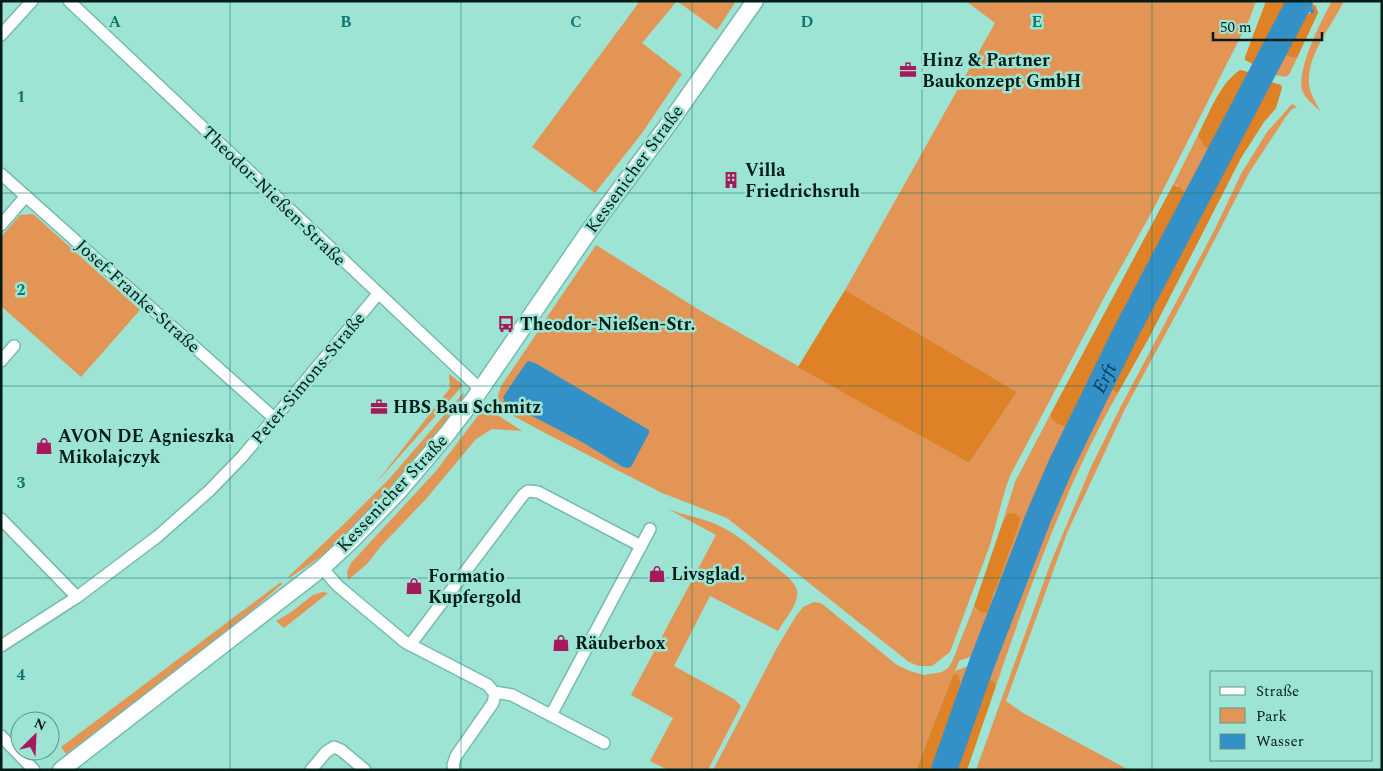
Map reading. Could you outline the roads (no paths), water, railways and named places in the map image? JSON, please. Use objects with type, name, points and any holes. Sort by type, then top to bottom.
[{"type":"main road","name":"Kessenicher Straße","points":[[61,770],[322,568],[353,539],[414,474],[447,434],[480,389],[589,231],[670,122],[755,1]]},
{"type":"street","points":[[1,35],[32,1]]},
{"type":"street","name":"Theodor-Nießen-Straße","points":[[69,1],[480,389]]},
{"type":"street","name":"Josef-Franke-Straße","points":[[1,174],[274,418]]},
{"type":"street","points":[[1,224],[26,196]]},
{"type":"street","name":"Peter-Simons-Straße","points":[[1,646],[77,597],[158,536],[189,510],[231,469],[378,294]]},
{"type":"street","points":[[1,361],[14,346]]},
{"type":"street","points":[[410,645],[519,500],[528,491],[538,492],[641,546]]},
{"type":"street","points":[[1,520],[77,597]]},
{"type":"street","points":[[551,715],[650,529]]},
{"type":"street","points":[[322,568],[338,586],[399,638],[488,685],[494,692],[495,698],[493,703],[456,756],[453,764],[454,770]]},
{"type":"street","points":[[494,692],[512,695],[604,743]]},
{"type":"street","points":[[1,736],[34,770]]},
{"type":"street","points":[[311,770],[326,752],[334,747],[341,750],[366,770]]},
{"type":"water","points":[[529,361],[649,430],[631,467],[623,467],[582,442],[505,402],[503,397]]},
{"type":"waterway","name":"Erft","points":[[944,770],[982,663],[1039,516],[1061,465],[1126,332],[1300,1]]},
{"type":"waterway","points":[[1301,1],[1312,11]]},
{"type":"place","name":"Hinz & Partner Baukonzept GmbH","points":[[908,70]]},
{"type":"place","name":"Villa Friedrichsruh","points":[[731,180]]},
{"type":"place","name":"Theodor-Nießen-Str.","points":[[506,324]]},
{"type":"place","name":"HBS Bau Schmitz","points":[[379,407]]},
{"type":"place","name":"AVON DE Agnieszka Mikolajczyk","points":[[44,446]]},
{"type":"place","name":"Livsglad.","points":[[657,574]]},
{"type":"place","name":"Formatio Kupfergold","points":[[414,586]]},
{"type":"place","name":"Räuberbox","points":[[561,643]]}]
